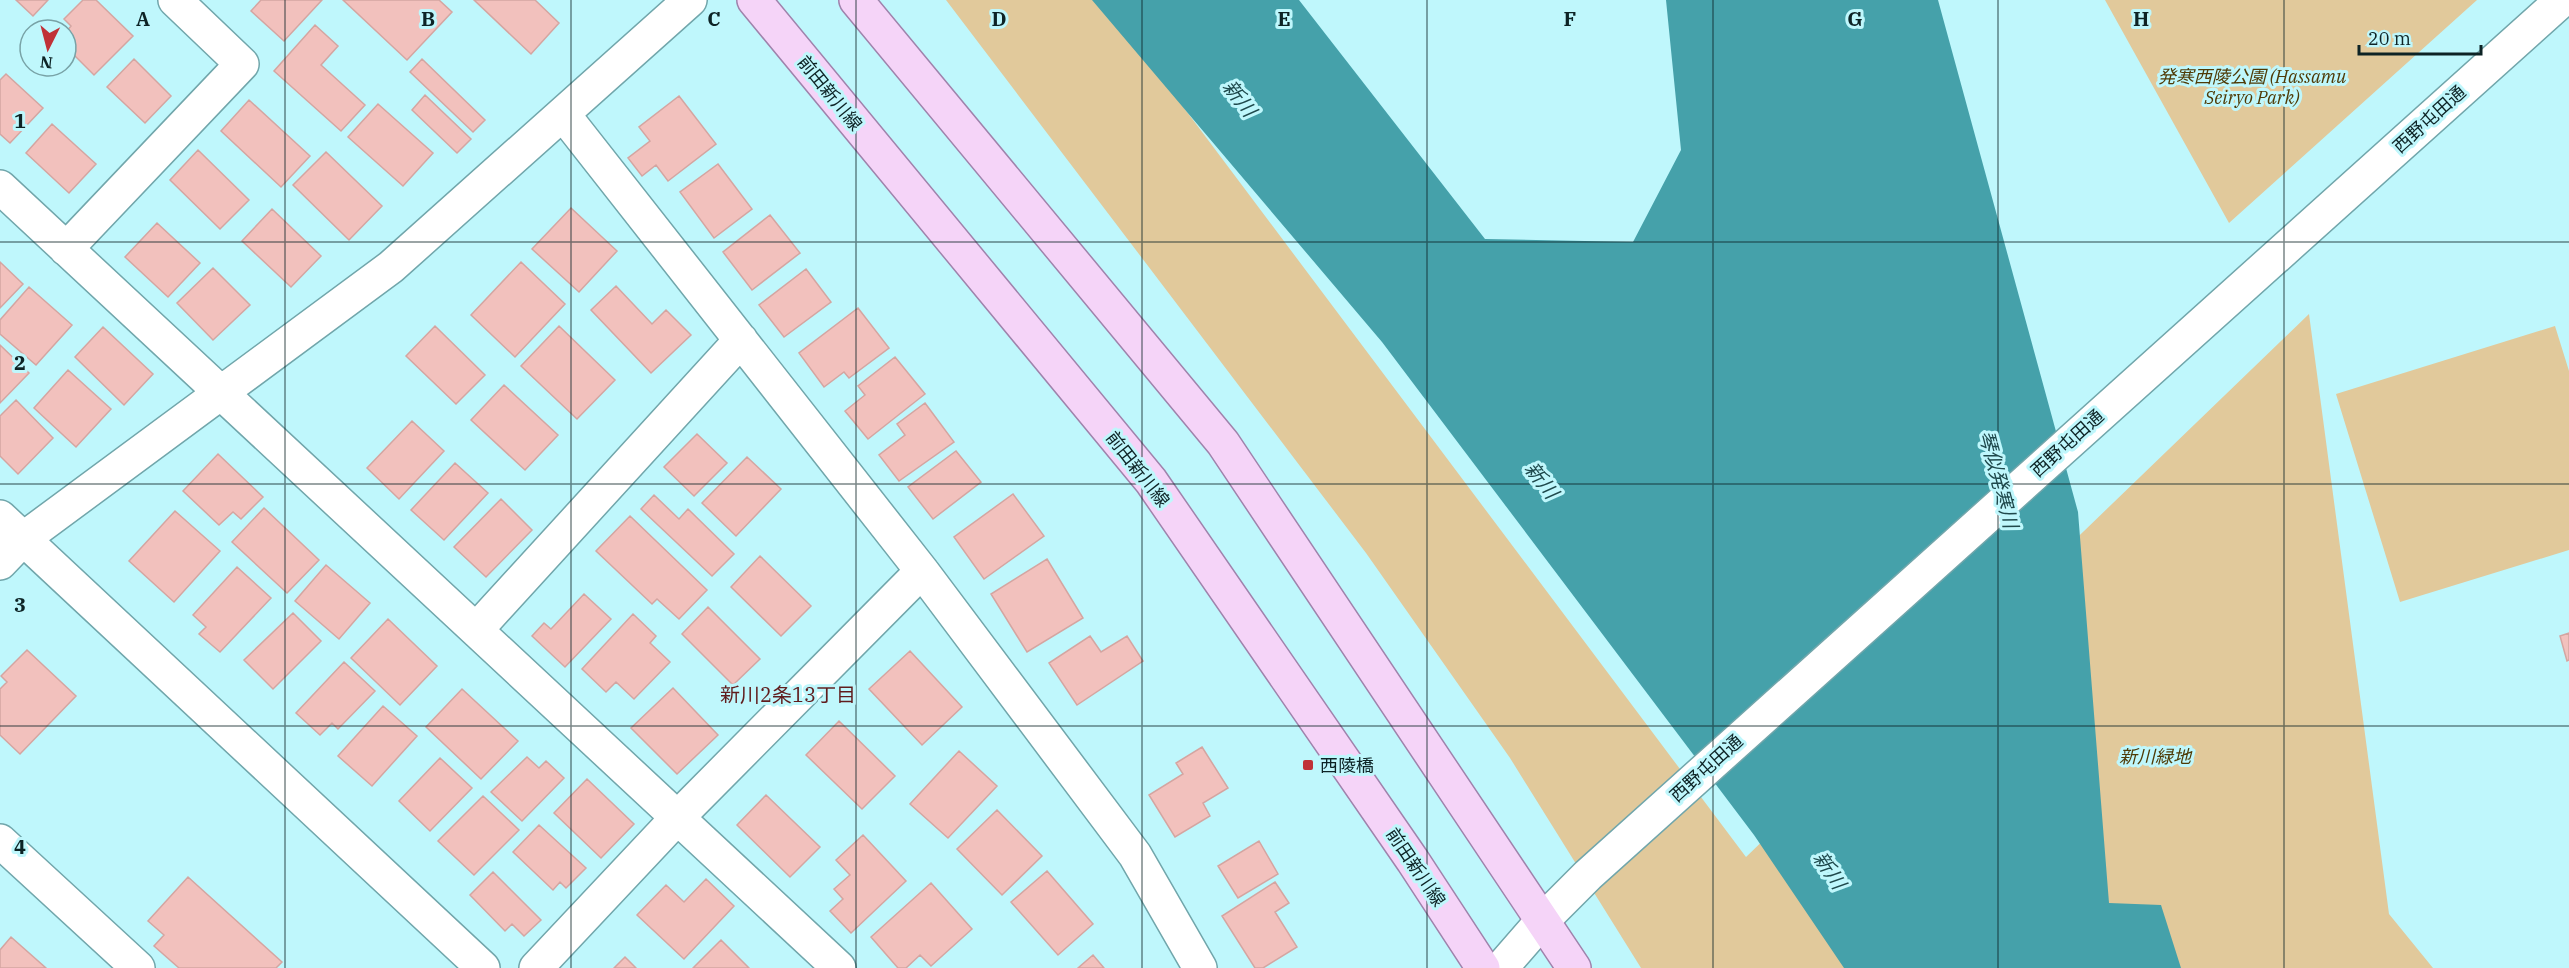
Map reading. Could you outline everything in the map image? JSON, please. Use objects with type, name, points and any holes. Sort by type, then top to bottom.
[{"type":"main road","name":"前田新川線","points":[[754,0],[1151,481],[1413,861],[1483,968]]},
{"type":"main road","points":[[856,0],[1223,443],[1574,968]]},
{"type":"street","points":[[66,249],[242,64],[175,0]]},
{"type":"street","points":[[0,563],[11,528],[221,393],[391,267],[690,0]]},
{"type":"street","name":"西野屯田通","points":[[1501,968],[1543,920],[1597,866],[2562,0]]},
{"type":"street","points":[[562,114],[922,571],[1135,855],[1200,968]]},
{"type":"street","points":[[0,187],[839,968]]},
{"type":"street","points":[[476,630],[741,340]]},
{"type":"street","points":[[11,528],[483,968]]},
{"type":"street","points":[[536,968],[678,817],[922,571]]},
{"type":"street","points":[[0,841],[138,968]]},
{"type":"green space","name":"新川緑地","points":[[946,0],[1103,0],[1746,857],[2309,314],[2389,914],[2433,968],[1641,968],[1510,758],[1366,553]]},
{"type":"green space","name":"発寒西陵公園 (Hassamu Seiryo Park)","points":[[2105,0],[2477,0],[2229,223]]},
{"type":"green space","points":[[2555,326],[2569,371],[2569,550],[2400,602],[2336,394]]},
{"type":"water","points":[[1092,0],[1299,0],[1485,239],[1633,242],[1681,150],[1666,0],[1938,0],[2078,512],[2109,903],[2161,905],[2181,968],[1844,968],[1754,835],[1382,342]]},
{"type":"building","points":[[16,0],[48,0],[33,16]]},
{"type":"building","points":[[83,0],[96,0],[133,36],[94,75],[78,59],[78,18],[65,18]]},
{"type":"building","points":[[261,0],[322,0],[284,41],[251,11]]},
{"type":"building","points":[[343,0],[439,0],[452,12],[407,60]]},
{"type":"building","points":[[474,0],[535,0],[559,23],[531,54]]},
{"type":"building","points":[[315,25],[338,46],[321,65],[365,105],[341,131],[274,71]]},
{"type":"building","points":[[134,59],[171,96],[145,123],[107,87]]},
{"type":"building","points":[[422,59],[485,120],[473,132],[410,72]]},
{"type":"building","points":[[6,74],[43,108],[10,143],[0,134],[0,80]]},
{"type":"building","points":[[425,95],[471,139],[457,153],[412,110]]},
{"type":"building","points":[[679,96],[716,144],[668,181],[656,165],[642,176],[628,158],[650,141],[639,127]]},
{"type":"building","points":[[249,100],[310,156],[281,187],[221,131]]},
{"type":"building","points":[[378,104],[433,153],[403,186],[348,137]]},
{"type":"building","points":[[52,124],[96,164],[69,193],[26,153]]},
{"type":"building","points":[[198,150],[249,200],[220,229],[170,180]]},
{"type":"building","points":[[326,152],[382,206],[349,240],[293,185]]},
{"type":"building","points":[[718,164],[752,209],[714,238],[680,192]]},
{"type":"building","points":[[571,208],[617,251],[579,292],[532,249]]},
{"type":"building","points":[[272,209],[321,256],[291,287],[242,241]]},
{"type":"building","points":[[770,215],[800,253],[752,290],[723,252]]},
{"type":"building","points":[[157,223],[200,263],[168,297],[125,257]]},
{"type":"building","points":[[0,262],[23,284],[0,308]]},
{"type":"building","points":[[521,262],[565,304],[515,357],[471,315]]},
{"type":"building","points":[[213,268],[250,305],[213,340],[177,303]]},
{"type":"building","points":[[806,269],[831,302],[784,337],[759,305]]},
{"type":"building","points":[[616,286],[652,324],[666,310],[691,335],[651,373],[591,310]]},
{"type":"building","points":[[29,287],[72,325],[36,365],[0,334],[0,320]]},
{"type":"building","points":[[858,308],[889,348],[849,378],[844,372],[824,387],[799,353]]},
{"type":"building","points":[[435,326],[485,375],[456,404],[406,356]]},
{"type":"building","points":[[559,326],[615,380],[577,419],[521,366]]},
{"type":"building","points":[[103,327],[153,374],[124,405],[75,357]]},
{"type":"building","points":[[0,345],[29,373],[0,403]]},
{"type":"building","points":[[895,357],[925,394],[868,439],[845,411],[865,395],[858,386]]},
{"type":"building","points":[[68,370],[111,409],[76,447],[34,408]]},
{"type":"building","points":[[504,385],[558,435],[525,470],[471,420]]},
{"type":"building","points":[[16,400],[53,438],[18,474],[0,456],[0,416]]},
{"type":"building","points":[[925,403],[954,442],[899,481],[879,455],[905,435],[897,424]]},
{"type":"building","points":[[412,421],[444,451],[399,499],[367,468]]},
{"type":"building","points":[[697,434],[727,463],[694,496],[664,467]]},
{"type":"building","points":[[956,451],[981,482],[933,519],[908,487]]},
{"type":"building","points":[[218,454],[263,497],[241,519],[233,512],[219,525],[183,491]]},
{"type":"building","points":[[747,457],[781,489],[736,536],[702,503]]},
{"type":"building","points":[[455,463],[488,493],[444,540],[411,510]]},
{"type":"building","points":[[1013,494],[1044,536],[984,579],[954,537]]},
{"type":"building","points":[[654,495],[679,519],[688,509],[734,554],[712,576],[641,509]]},
{"type":"building","points":[[501,499],[532,530],[486,577],[454,547]]},
{"type":"building","points":[[264,508],[319,560],[287,593],[232,542]]},
{"type":"building","points":[[175,511],[220,551],[174,602],[129,561]]},
{"type":"building","points":[[630,516],[707,590],[679,619],[657,599],[652,604],[596,551]]},
{"type":"building","points":[[760,556],[811,606],[781,636],[731,587]]},
{"type":"building","points":[[1047,559],[1083,618],[1027,652],[991,594]]},
{"type":"building","points":[[326,565],[370,603],[339,639],[295,601]]},
{"type":"building","points":[[237,567],[271,598],[220,652],[199,634],[206,627],[193,615]]},
{"type":"building","points":[[584,594],[611,619],[565,667],[532,636],[544,623],[551,629]]},
{"type":"building","points":[[708,607],[760,659],[733,685],[682,634]]},
{"type":"building","points":[[293,613],[321,641],[273,689],[244,660]]},
{"type":"building","points":[[633,614],[656,636],[650,643],[670,662],[634,699],[616,682],[606,692],[582,669]]},
{"type":"building","points":[[388,619],[437,666],[400,705],[351,658]]},
{"type":"building","points":[[2569,633],[2569,660],[2567,661],[2560,636]]},
{"type":"building","points":[[1090,636],[1101,652],[1127,636],[1143,661],[1077,705],[1049,663]]},
{"type":"building","points":[[27,650],[76,696],[20,754],[0,735],[0,689],[7,682],[1,676]]},
{"type":"building","points":[[910,651],[962,707],[922,745],[869,689]]},
{"type":"building","points":[[344,662],[375,691],[338,729],[332,723],[320,735],[296,713]]},
{"type":"building","points":[[673,688],[718,735],[677,774],[631,728]]},
{"type":"building","points":[[462,689],[518,741],[481,779],[426,727]]},
{"type":"building","points":[[383,706],[417,736],[372,786],[338,756]]},
{"type":"building","points":[[839,721],[895,776],[862,809],[806,755]]},
{"type":"building","points":[[1202,747],[1228,788],[1203,803],[1210,816],[1175,837],[1149,795],[1183,774],[1176,763]]},
{"type":"building","points":[[959,751],[997,786],[948,838],[910,804]]},
{"type":"building","points":[[527,757],[539,768],[546,761],[564,778],[522,821],[491,792]]},
{"type":"building","points":[[440,758],[472,788],[430,831],[399,801]]},
{"type":"building","points":[[587,779],[634,824],[601,858],[554,813]]},
{"type":"building","points":[[766,795],[820,847],[790,877],[737,825]]},
{"type":"building","points":[[483,796],[519,830],[474,875],[438,841]]},
{"type":"building","points":[[997,810],[1042,856],[1002,895],[957,849]]},
{"type":"building","points":[[539,825],[586,868],[566,888],[560,882],[553,890],[513,852]]},
{"type":"building","points":[[863,835],[906,881],[851,933],[830,911],[843,899],[834,889],[850,875],[836,860]]},
{"type":"building","points":[[1259,841],[1278,874],[1238,898],[1218,866]]},
{"type":"building","points":[[1047,871],[1093,924],[1058,955],[1011,902]]},
{"type":"building","points":[[493,872],[541,920],[524,936],[512,924],[505,931],[470,895]]},
{"type":"building","points":[[188,877],[282,962],[276,968],[179,968],[154,946],[164,935],[148,921]]},
{"type":"building","points":[[706,879],[734,906],[684,959],[637,915],[666,885],[684,902]]},
{"type":"building","points":[[1275,882],[1289,903],[1275,912],[1297,947],[1263,968],[1255,968],[1222,916]]},
{"type":"building","points":[[931,883],[972,929],[931,966],[920,955],[906,968],[898,968],[871,937]]},
{"type":"building","points":[[11,937],[46,968],[0,968],[0,950]]},
{"type":"building","points":[[721,940],[749,968],[693,968]]},
{"type":"building","points":[[1093,955],[1104,968],[1078,968]]},
{"type":"building","points":[[625,957],[636,968],[614,968]]},
{"type":"place","name":"西陵橋","points":[[1308,765]]},
{"type":"district","name":"新川2条13丁目","points":[[788,694]]},
{"type":"water label","name":"新川","points":[[1240,98]]},
{"type":"water label","name":"琴似発寒川","points":[[1999,479]]},
{"type":"water label","name":"新川","points":[[1542,480]]},
{"type":"water label","name":"新川","points":[[1830,870]]}]
